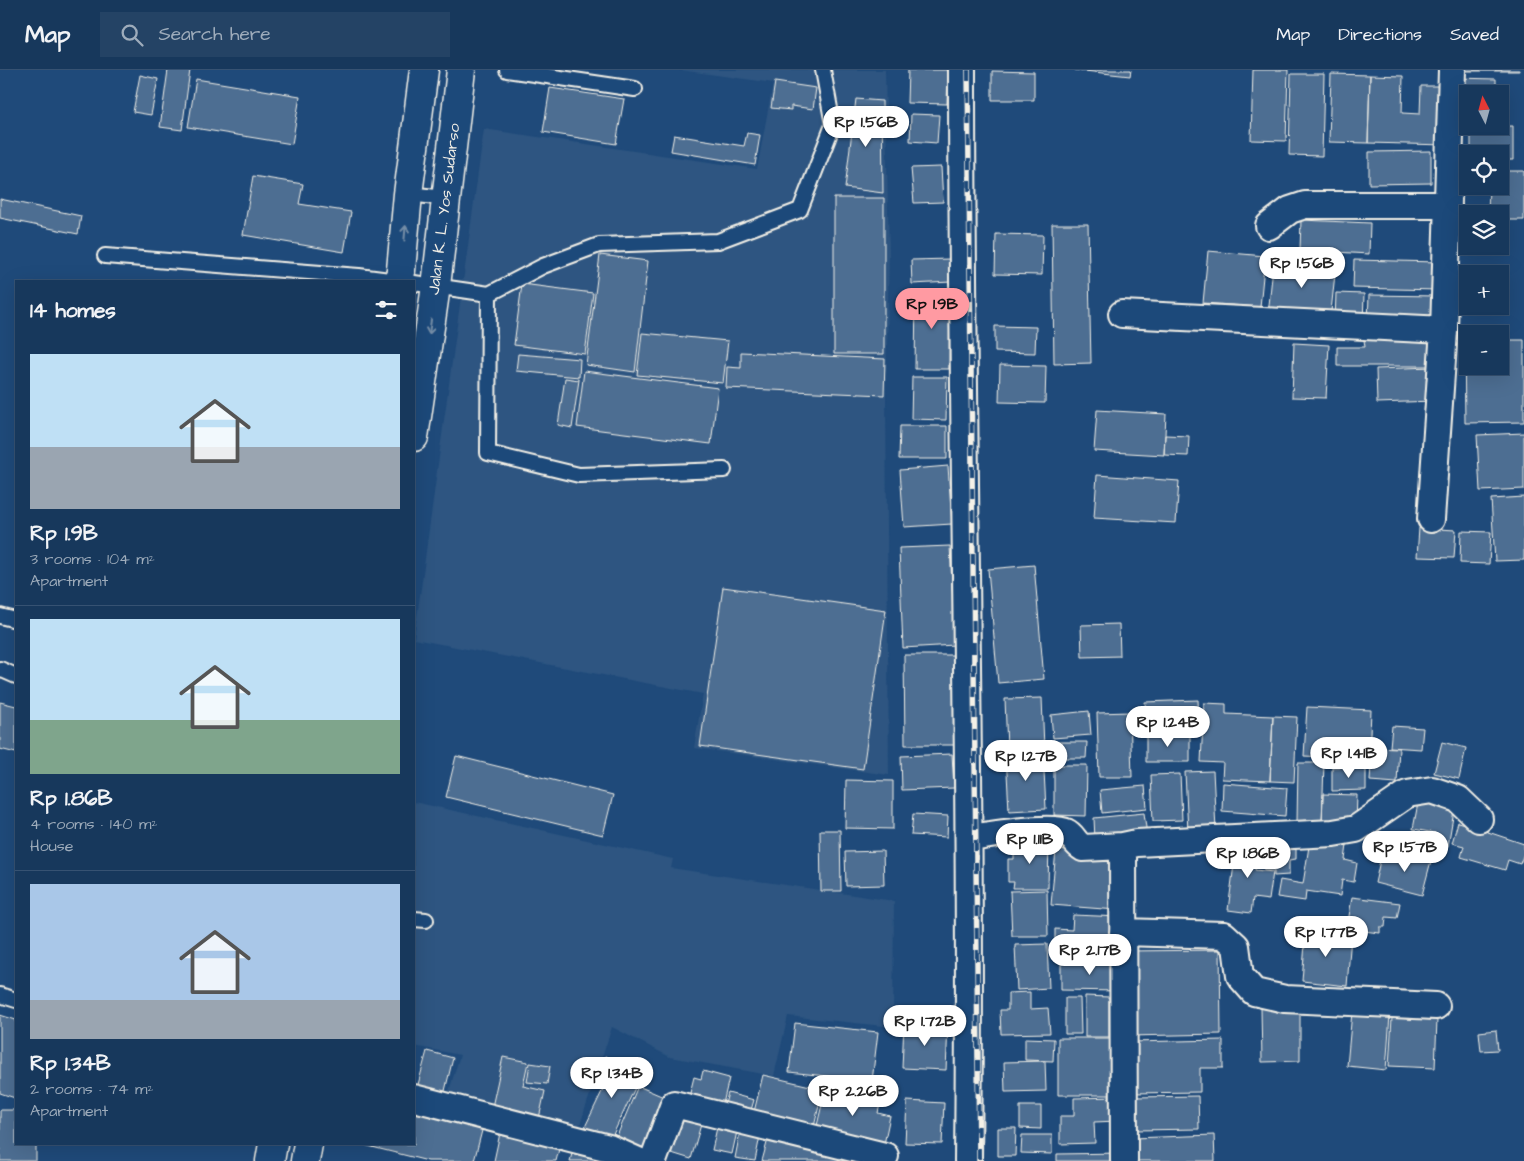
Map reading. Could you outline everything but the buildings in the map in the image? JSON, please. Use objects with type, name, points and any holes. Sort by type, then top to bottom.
[{"type":"highway","points":[[398,280],[424,70]]},
{"type":"highway","name":"Jalan K. L. Yos Sudarso","points":[[415,422],[425,285],[445,198],[460,70]]},
{"type":"highway","points":[[270,1161],[273,1145]]},
{"type":"highway","points":[[305,1161],[308,1145]]},
{"type":"street","points":[[962,70],[962,255],[969,839],[968,1161]]},
{"type":"street","points":[[1431,520],[1444,330],[1452,70]]},
{"type":"street","points":[[1269,226],[1290,210],[1305,205],[1448,205]]},
{"type":"street","points":[[1122,314],[1444,330]]},
{"type":"street","points":[[969,839],[1003,833],[1056,830],[1065,831],[1083,848],[1123,846],[1137,843],[1333,833],[1356,829],[1407,794],[1432,790],[1458,799],[1479,819]]},
{"type":"street","points":[[1123,846],[1124,1161]]},
{"type":"street","points":[[1123,932],[1224,935],[1236,946],[1240,976],[1254,992],[1285,999],[1436,1006]]},
{"type":"street","points":[[415,1098],[609,1148],[640,1161],[674,1104],[884,1156]]},
{"type":"lane","points":[[507,70],[635,89]]},
{"type":"lane","points":[[425,285],[489,294],[543,266],[599,245],[718,242],[800,210],[833,125],[823,70]]},
{"type":"lane","points":[[408,194],[445,198]]},
{"type":"lane","points":[[105,256],[390,280]]},
{"type":"lane","points":[[489,294],[488,453],[579,475],[724,470]]},
{"type":"lane","points":[[0,616],[15,620]]},
{"type":"lane","points":[[0,669],[15,676]]},
{"type":"lane","points":[[0,995],[15,1000]]},
{"type":"shaded area","points":[[680,70],[885,70],[889,255],[886,398],[889,775],[694,748],[703,694],[415,639],[484,129],[757,169],[773,83]]},
{"type":"shaded area","points":[[415,802],[673,859],[671,868],[894,901],[893,1027],[788,1016],[774,1076],[670,1057],[612,1027],[576,1137],[446,1101],[460,1055],[415,1046]]},
{"type":"railway","points":[[968,70],[979,1161]]}]
